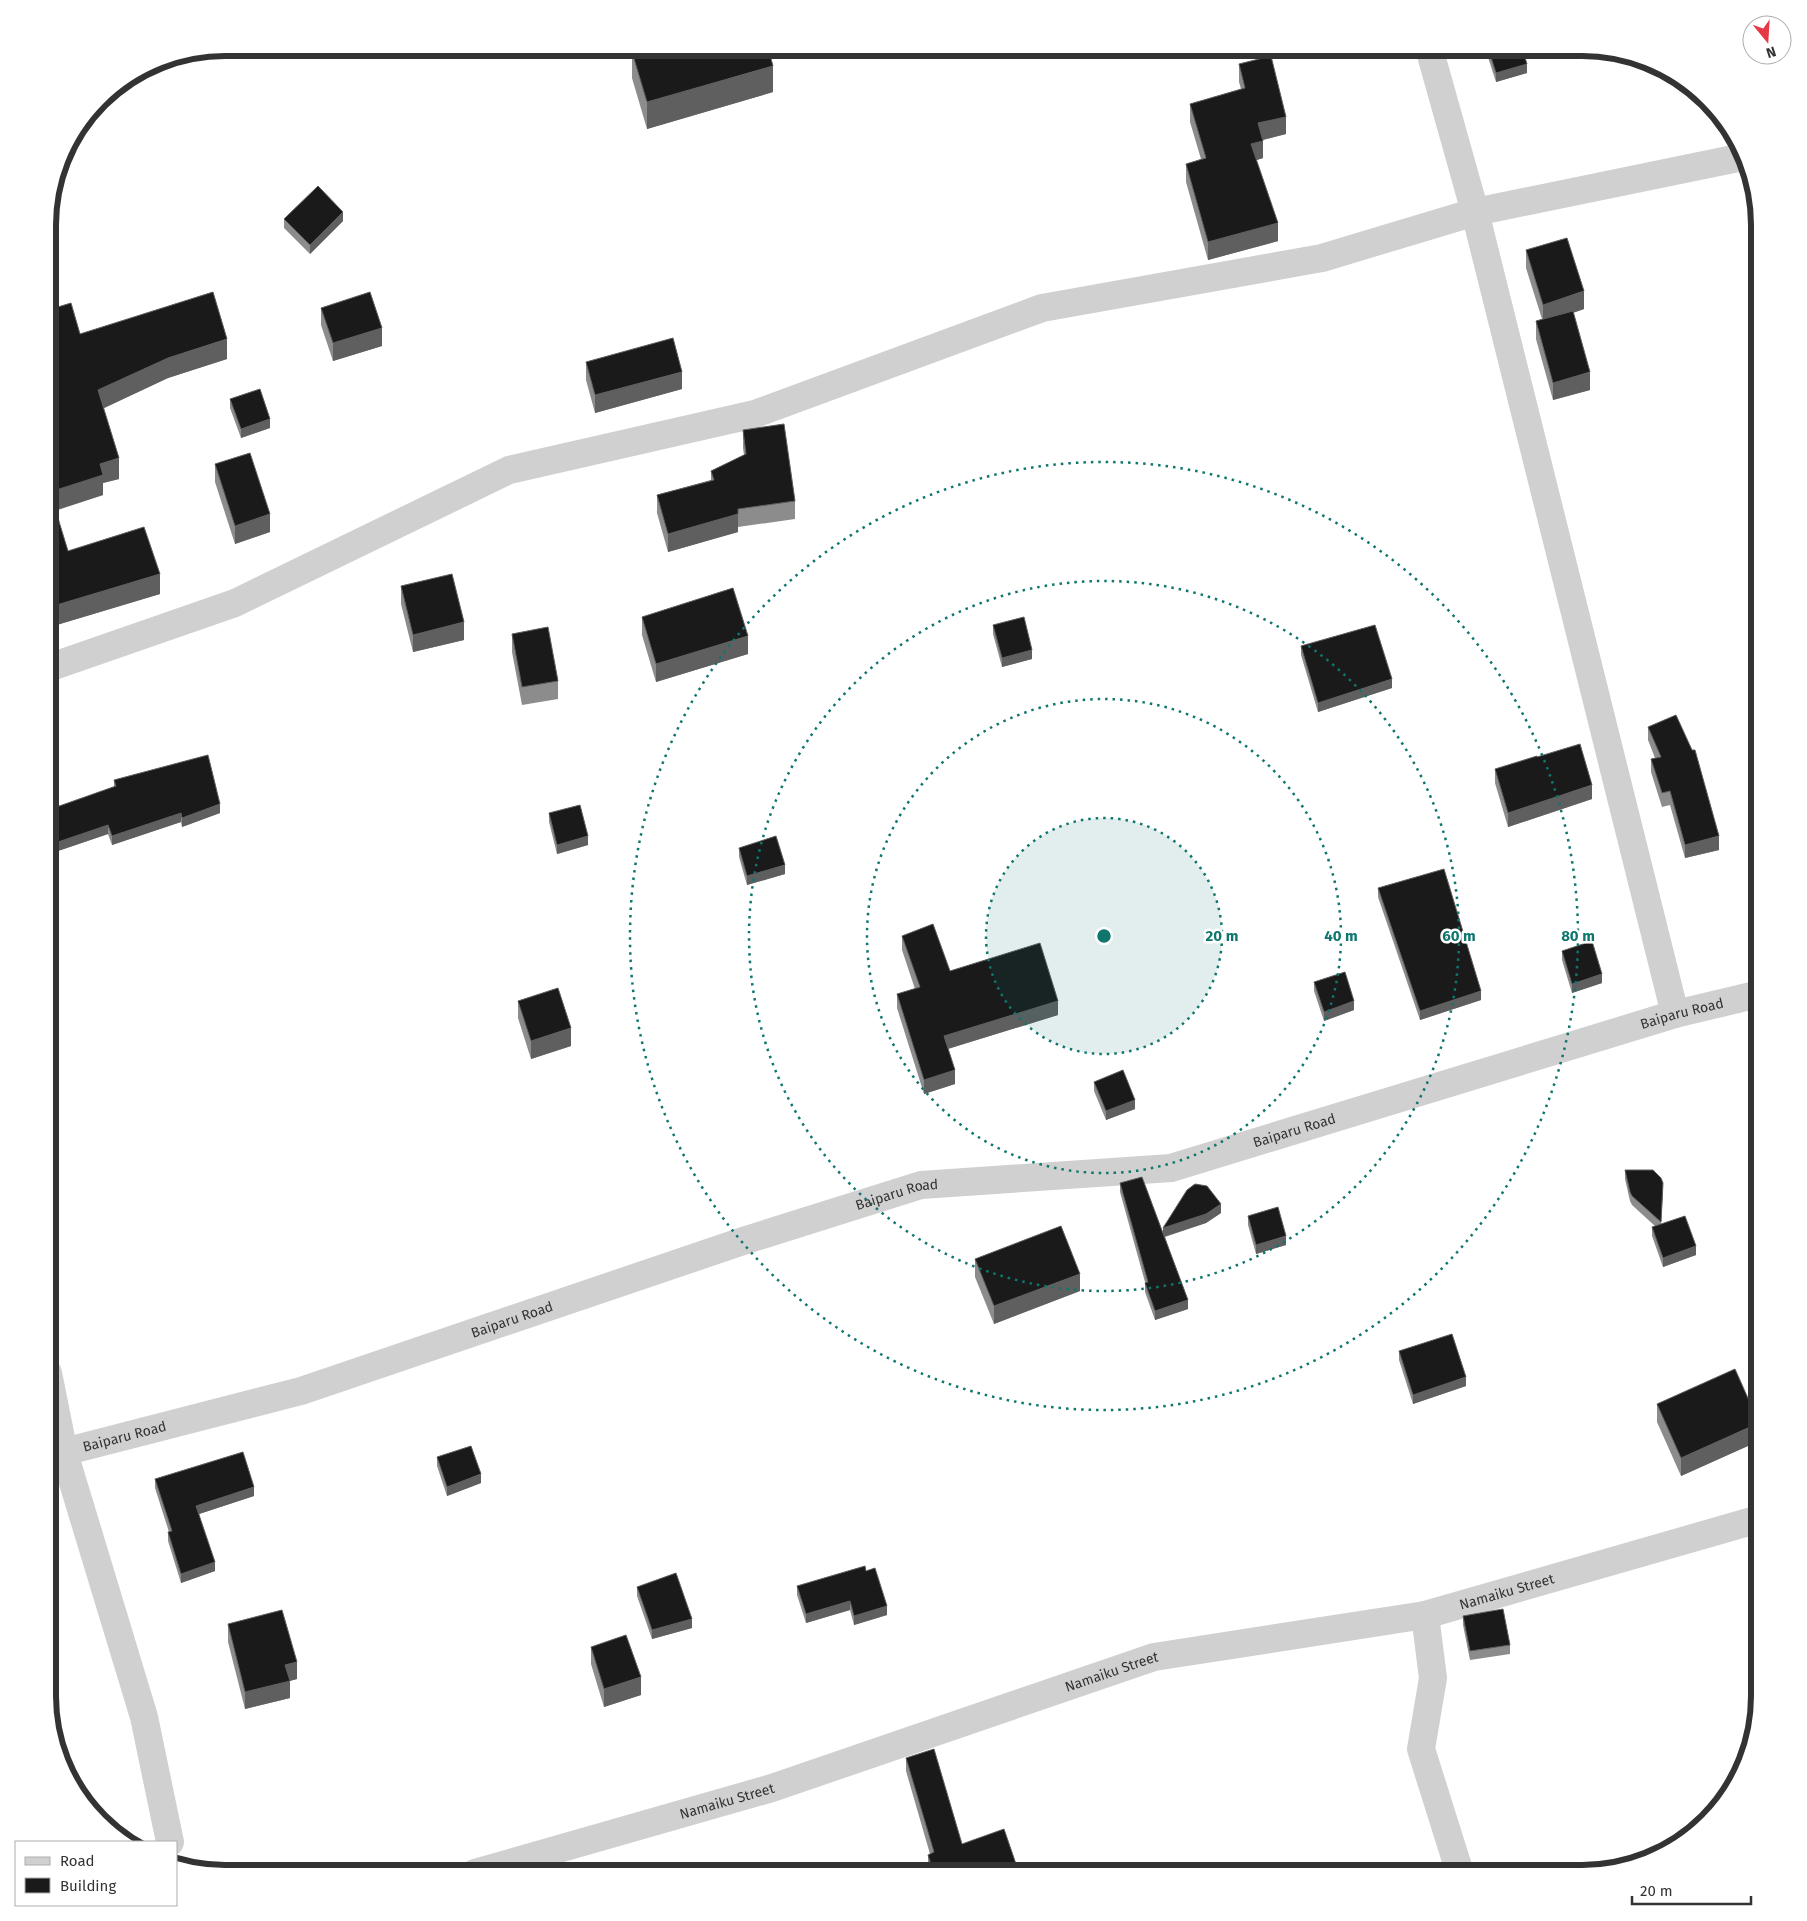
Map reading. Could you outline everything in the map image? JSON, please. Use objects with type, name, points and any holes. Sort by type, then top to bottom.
[{"type":"street","points":[[1431,57],[1475,212],[1675,1014]]},
{"type":"street","points":[[57,665],[235,603],[509,470],[755,414],[1042,308],[1322,258],[1475,212],[1736,157]]},
{"type":"street","name":"Baiparu Road","points":[[56,1455],[301,1391],[746,1240],[921,1185],[1171,1168],[1675,1014],[1751,996]]},
{"type":"street","points":[[56,1455],[144,1717],[170,1841]]},
{"type":"street","name":"Namaiku Street","points":[[506,1865],[772,1788],[1154,1657],[1425,1615],[1751,1522]]},
{"type":"street","points":[[1425,1615],[1433,1678],[1421,1750],[1457,1865]]},
{"type":"building","points":[[633,56],[770,56],[773,66],[647,102]]},
{"type":"building","points":[[1271,57],[1286,117],[1258,123],[1263,141],[1251,144],[1278,223],[1208,242],[1186,164],[1206,158],[1190,104],[1245,88],[1239,64]]},
{"type":"building","points":[[1491,57],[1525,57],[1527,64],[1496,73]]},
{"type":"building","points":[[318,186],[343,212],[310,245],[284,219]]},
{"type":"building","points":[[1567,238],[1584,291],[1543,305],[1526,250]]},
{"type":"building","points":[[213,292],[227,339],[168,358],[98,390],[119,458],[100,464],[103,475],[57,490],[57,307],[71,303],[80,334]]},
{"type":"building","points":[[370,292],[382,328],[333,343],[321,308]]},
{"type":"building","points":[[1573,311],[1590,372],[1553,383],[1536,321]]},
{"type":"building","points":[[673,338],[682,372],[595,395],[586,362]]},
{"type":"building","points":[[260,389],[270,419],[241,429],[230,399]]},
{"type":"building","points":[[784,424],[795,501],[738,509],[738,514],[668,534],[657,495],[714,480],[711,471],[746,454],[743,430]]},
{"type":"building","points":[[250,453],[270,514],[235,526],[215,464]]},
{"type":"building","points":[[57,514],[68,551],[144,527],[160,574],[57,605]]},
{"type":"building","points":[[452,574],[464,622],[413,635],[401,586]]},
{"type":"building","points":[[733,588],[748,636],[656,664],[642,617]]},
{"type":"building","points":[[1024,617],[1032,650],[1002,658],[993,625]]},
{"type":"building","points":[[1375,625],[1392,679],[1318,703],[1301,646]]},
{"type":"building","points":[[548,627],[558,681],[522,687],[512,634]]},
{"type":"building","points":[[1676,715],[1692,750],[1695,750],[1719,836],[1685,845],[1670,791],[1662,793],[1651,759],[1661,757],[1648,727]]},
{"type":"building","points":[[1580,744],[1592,785],[1508,813],[1495,769]]},
{"type":"building","points":[[208,755],[220,804],[182,818],[181,813],[112,836],[108,825],[58,842],[57,807],[116,786],[114,780]]},
{"type":"building","points":[[580,805],[588,836],[557,845],[549,813]]},
{"type":"building","points":[[776,836],[785,865],[747,876],[739,848]]},
{"type":"building","points":[[1444,869],[1481,991],[1420,1011],[1378,888]]},
{"type":"building","points":[[933,924],[950,971],[1040,943],[1058,1001],[944,1036],[955,1070],[924,1080],[897,994],[920,987],[902,936]]},
{"type":"building","points":[[1592,941],[1602,974],[1572,984],[1562,951]]},
{"type":"building","points":[[1345,972],[1354,1001],[1324,1012],[1314,982]]},
{"type":"building","points":[[558,988],[571,1028],[531,1041],[518,1001]]},
{"type":"building","points":[[1123,1070],[1135,1100],[1106,1111],[1094,1082]]},
{"type":"building","points":[[1625,1170],[1653,1170],[1661,1178],[1663,1183],[1661,1222],[1632,1196]]},
{"type":"building","points":[[1142,1177],[1188,1300],[1155,1311],[1145,1283],[1148,1282],[1120,1183]]},
{"type":"building","points":[[1195,1184],[1207,1186],[1221,1204],[1206,1214],[1163,1228],[1187,1190]]},
{"type":"building","points":[[1278,1207],[1286,1236],[1256,1245],[1248,1216]]},
{"type":"building","points":[[1685,1216],[1696,1246],[1663,1258],[1652,1227]]},
{"type":"building","points":[[1061,1226],[1080,1274],[994,1306],[975,1259]]},
{"type":"building","points":[[1452,1334],[1466,1377],[1413,1395],[1399,1351]]},
{"type":"building","points":[[1735,1369],[1751,1405],[1751,1427],[1681,1458],[1657,1404]]},
{"type":"building","points":[[471,1446],[481,1474],[447,1487],[437,1457]]},
{"type":"building","points":[[243,1452],[254,1487],[196,1506],[215,1562],[181,1574],[168,1532],[172,1531],[155,1479]]},
{"type":"building","points":[[865,1566],[866,1571],[875,1568],[887,1606],[854,1616],[850,1601],[806,1614],[797,1586]]},
{"type":"building","points":[[676,1573],[692,1619],[652,1630],[637,1587]]},
{"type":"building","points":[[1503,1609],[1510,1645],[1470,1651],[1463,1616]]},
{"type":"building","points":[[282,1610],[297,1662],[285,1665],[290,1681],[245,1692],[228,1624]]},
{"type":"building","points":[[626,1635],[641,1677],[604,1689],[591,1647]]},
{"type":"building","points":[[934,1749],[962,1844],[1004,1829],[1016,1864],[1019,1863],[1020,1865],[931,1865],[928,1855],[934,1852],[906,1758]]}]
